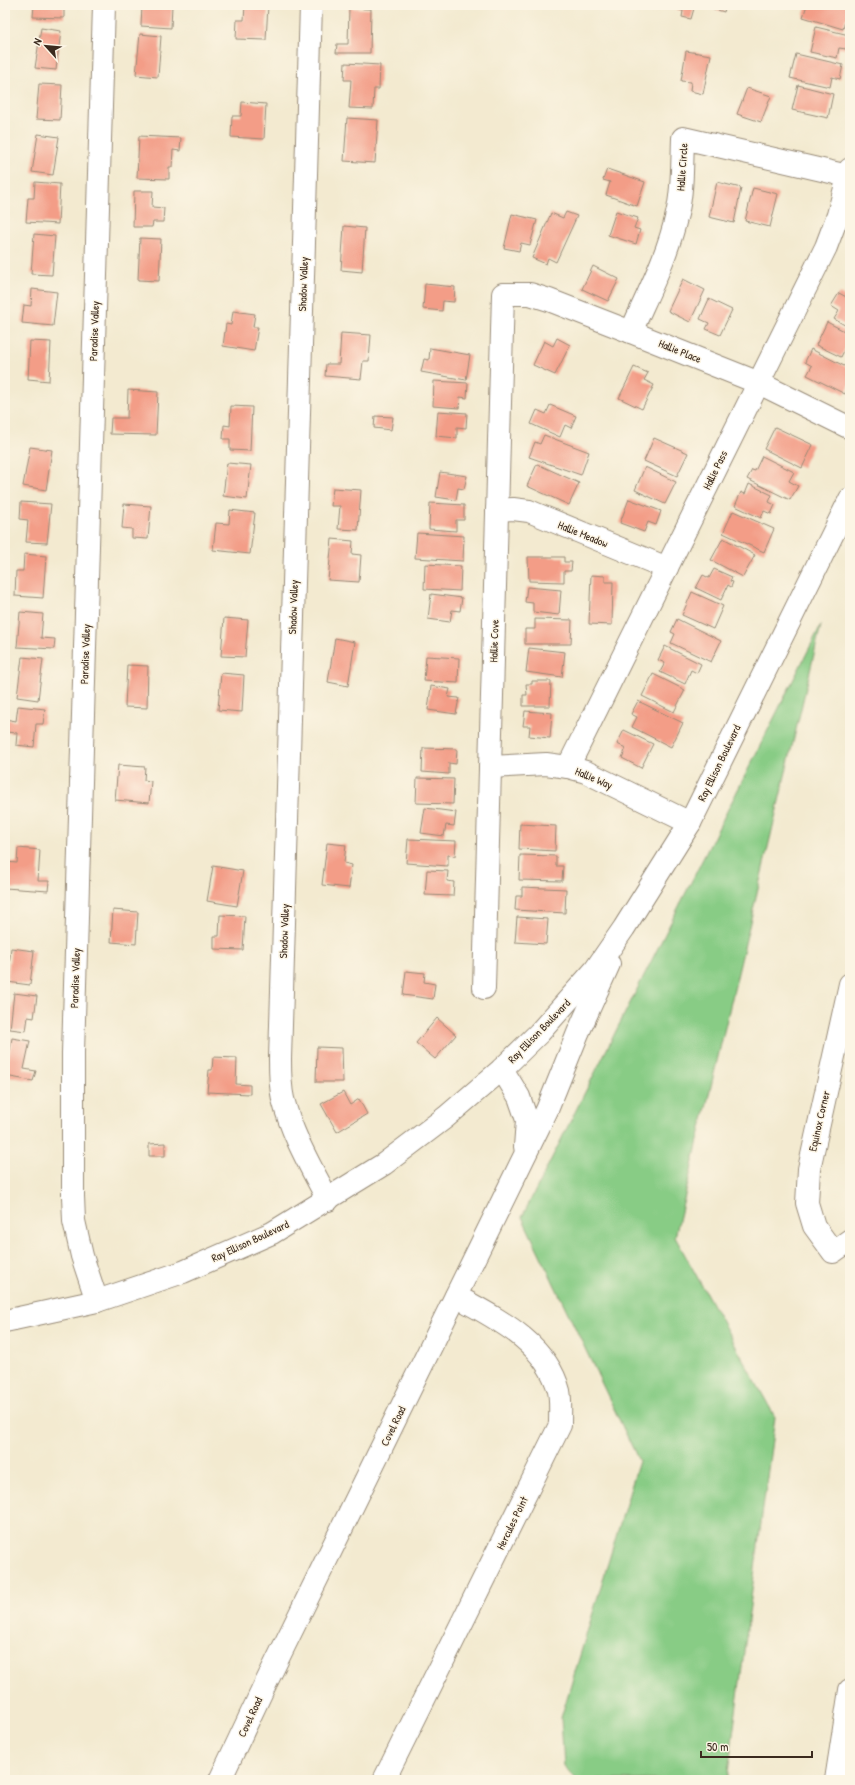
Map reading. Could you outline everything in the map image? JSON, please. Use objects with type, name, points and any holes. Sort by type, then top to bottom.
[{"type":"street","name":"Paradise Valley","points":[[97,1301],[82,1256],[74,1221],[73,1053],[104,5]]},
{"type":"street","name":"Shadow Valley","points":[[311,5],[280,1059],[283,1097],[289,1120],[298,1142],[328,1200]]},
{"type":"street","name":"Hallie Circle","points":[[632,332],[669,244],[678,214],[683,138],[849,173]]},
{"type":"street","name":"Hallie Pass","points":[[568,767],[826,247],[838,215],[849,173]]},
{"type":"street","name":"Hallie Place","points":[[503,294],[530,294],[632,332],[759,383],[850,428]]},
{"type":"street","name":"Hallie Cove","points":[[484,988],[503,294]]},
{"type":"street","name":"Ray Ellison Boulevard","points":[[5,1321],[97,1301],[183,1272],[272,1233],[328,1200],[390,1160],[446,1117],[502,1069],[539,1033],[595,970],[624,928],[690,823],[850,499]]},
{"type":"street","name":"Hallie Meadow","points":[[497,510],[513,509],[529,511],[667,568]]},
{"type":"street","name":"Hallie Way","points":[[490,767],[546,764],[568,767],[586,772],[690,823]]},
{"type":"street","points":[[524,1158],[547,1110],[578,1033],[624,928]]},
{"type":"street","name":"Equinox Corner","points":[[841,1246],[814,1226],[807,1202],[809,1169],[850,984]]},
{"type":"street","name":"Covel Road","points":[[220,1780],[262,1691],[524,1158],[527,1120],[519,1097],[502,1069]]},
{"type":"street","name":"Hercules Point","points":[[384,1780],[560,1425],[559,1392],[550,1368],[532,1344],[499,1321],[456,1296]]},
{"type":"street","points":[[836,1780],[850,1690]]},
{"type":"green space","points":[[821,625],[675,1237],[775,1417],[727,1780],[577,1780],[564,1766],[561,1718],[639,1461],[522,1217]]},
{"type":"building","points":[[34,5],[64,5],[64,18],[33,17]]},
{"type":"building","points":[[142,5],[172,5],[171,28],[141,26]]},
{"type":"building","points":[[245,5],[268,5],[266,40],[236,39],[237,20],[244,20]]},
{"type":"building","points":[[670,5],[695,5],[691,19],[682,17],[683,11],[670,7]]},
{"type":"building","points":[[701,5],[726,5],[724,12]]},
{"type":"building","points":[[807,5],[850,5],[850,19],[846,18],[843,29],[803,17]]},
{"type":"building","points":[[349,8],[371,9],[370,53],[336,53],[337,44],[348,44]]},
{"type":"building","points":[[816,27],[849,35],[846,49],[839,48],[837,58],[810,52]]},
{"type":"building","points":[[41,28],[61,31],[56,70],[35,68]]},
{"type":"building","points":[[140,34],[161,36],[158,77],[136,75]]},
{"type":"building","points":[[686,51],[711,55],[703,94],[690,91],[691,82],[681,81]]},
{"type":"building","points":[[796,54],[843,65],[840,79],[832,77],[830,87],[790,78]]},
{"type":"building","points":[[345,63],[380,65],[379,89],[374,89],[373,109],[349,108],[351,80],[344,80]]},
{"type":"building","points":[[39,84],[62,85],[60,120],[36,119]]},
{"type":"building","points":[[798,85],[833,94],[828,118],[792,110]]},
{"type":"building","points":[[747,88],[771,96],[761,122],[737,114]]},
{"type":"building","points":[[242,102],[266,104],[264,139],[231,137],[232,116],[241,116]]},
{"type":"building","points":[[347,118],[378,120],[375,163],[344,161]]},
{"type":"building","points":[[38,134],[59,137],[53,175],[32,172]]},
{"type":"building","points":[[139,136],[181,138],[180,151],[173,150],[172,167],[169,167],[169,179],[137,178]]},
{"type":"building","points":[[607,169],[645,182],[637,206],[606,195],[610,182],[603,180]]},
{"type":"building","points":[[35,182],[60,184],[58,224],[26,222],[28,198],[34,198]]},
{"type":"building","points":[[717,182],[741,188],[734,223],[709,217]]},
{"type":"building","points":[[753,188],[778,194],[770,227],[745,221]]},
{"type":"building","points":[[134,191],[153,191],[152,207],[164,208],[163,222],[153,222],[152,227],[133,227]]},
{"type":"building","points":[[616,211],[638,218],[634,228],[640,230],[636,244],[608,235]]},
{"type":"building","points":[[566,212],[577,216],[556,262],[548,258],[546,264],[532,258],[551,213],[563,218]]},
{"type":"building","points":[[512,214],[537,220],[530,245],[521,243],[519,251],[504,248]]},
{"type":"building","points":[[344,226],[365,228],[362,272],[341,270]]},
{"type":"building","points":[[34,234],[55,236],[52,275],[31,274]]},
{"type":"building","points":[[140,238],[161,239],[159,281],[138,280]]},
{"type":"building","points":[[593,266],[619,279],[608,301],[582,289]]},
{"type":"building","points":[[683,279],[705,290],[690,322],[668,311]]},
{"type":"building","points":[[425,284],[455,287],[454,302],[443,301],[442,311],[423,309]]},
{"type":"building","points":[[32,289],[57,292],[53,326],[22,323],[24,305],[31,306]]},
{"type":"building","points":[[839,293],[850,299],[850,328],[834,319],[839,311],[831,306]]},
{"type":"building","points":[[709,299],[732,310],[720,335],[706,329],[709,323],[700,319]]},
{"type":"building","points":[[233,311],[255,314],[253,327],[258,327],[254,351],[223,346],[226,324],[231,325]]},
{"type":"building","points":[[827,322],[850,334],[850,338],[841,357],[816,345]]},
{"type":"building","points":[[341,333],[371,335],[369,361],[363,361],[361,379],[325,376],[326,364],[339,364]]},
{"type":"building","points":[[557,338],[570,345],[555,375],[533,365],[544,341],[553,346]]},
{"type":"building","points":[[30,341],[51,342],[49,381],[28,379]]},
{"type":"building","points":[[430,348],[470,355],[466,380],[421,372],[424,359],[429,360]]},
{"type":"building","points":[[811,349],[850,369],[850,384],[845,394],[807,375],[812,366],[805,362]]},
{"type":"building","points":[[634,367],[648,373],[644,380],[654,385],[642,409],[619,398]]},
{"type":"building","points":[[434,381],[468,383],[467,398],[460,397],[459,408],[433,406]]},
{"type":"building","points":[[128,390],[158,392],[156,435],[110,434],[111,418],[127,418]]},
{"type":"building","points":[[550,405],[576,416],[571,428],[565,425],[560,437],[531,424],[537,410],[546,414]]},
{"type":"building","points":[[231,406],[252,407],[250,451],[230,450],[230,439],[223,439],[224,425],[230,426]]},
{"type":"building","points":[[438,411],[467,413],[466,428],[457,427],[457,438],[436,436]]},
{"type":"building","points":[[375,416],[393,417],[391,430],[374,428]]},
{"type":"building","points":[[775,427],[813,445],[802,468],[764,449]]},
{"type":"building","points":[[544,435],[589,452],[581,475],[529,457],[535,442],[540,444]]},
{"type":"building","points":[[654,438],[688,453],[677,476],[644,461]]},
{"type":"building","points":[[30,447],[52,450],[46,490],[23,486]]},
{"type":"building","points":[[762,456],[794,472],[789,481],[798,486],[790,500],[747,479],[752,470],[755,471]]},
{"type":"building","points":[[227,463],[251,465],[247,499],[223,496]]},
{"type":"building","points":[[537,464],[579,483],[569,505],[527,486]]},
{"type":"building","points":[[645,467],[676,482],[665,504],[635,490]]},
{"type":"building","points":[[440,472],[467,476],[464,489],[458,488],[456,500],[436,497]]},
{"type":"building","points":[[749,484],[772,495],[769,502],[775,505],[771,514],[764,511],[761,518],[735,506],[741,492],[745,494]]},
{"type":"building","points":[[333,488],[361,490],[358,530],[338,529],[340,506],[331,506]]},
{"type":"building","points":[[629,499],[661,511],[656,525],[648,522],[644,532],[620,523]]},
{"type":"building","points":[[21,502],[51,504],[47,543],[26,542],[28,520],[20,519]]},
{"type":"building","points":[[430,503],[464,505],[464,520],[456,520],[456,531],[429,529]]},
{"type":"building","points":[[124,504],[151,506],[148,539],[132,538],[132,529],[122,528]]},
{"type":"building","points":[[230,510],[255,513],[250,554],[213,550],[216,523],[229,524]]},
{"type":"building","points":[[733,511],[774,529],[764,552],[723,533]]},
{"type":"building","points":[[417,533],[464,536],[463,561],[415,558]]},
{"type":"building","points":[[723,538],[755,555],[743,577],[711,560]]},
{"type":"building","points":[[332,539],[353,541],[352,554],[361,555],[359,582],[328,580]]},
{"type":"building","points":[[24,554],[46,556],[43,598],[15,596],[16,571],[23,571]]},
{"type":"building","points":[[528,557],[564,557],[564,562],[572,562],[571,571],[564,571],[564,582],[529,581]]},
{"type":"building","points":[[425,564],[461,566],[460,591],[424,589]]},
{"type":"building","points":[[714,569],[732,577],[730,581],[733,582],[731,587],[728,585],[721,600],[696,588],[703,575],[709,578]]},
{"type":"building","points":[[591,575],[605,576],[605,582],[613,582],[612,625],[589,624]]},
{"type":"building","points":[[527,587],[561,590],[559,615],[533,612],[533,603],[525,602]]},
{"type":"building","points":[[692,592],[723,606],[713,629],[682,615]]},
{"type":"building","points":[[431,594],[462,598],[460,611],[452,610],[450,622],[428,619]]},
{"type":"building","points":[[20,612],[43,614],[41,638],[55,639],[54,649],[17,647]]},
{"type":"building","points":[[224,618],[248,620],[245,657],[221,656]]},
{"type":"building","points":[[535,619],[572,620],[571,644],[525,644],[525,629],[535,629]]},
{"type":"building","points":[[677,619],[721,641],[711,662],[671,643],[675,634],[671,632]]},
{"type":"building","points":[[335,638],[355,642],[348,686],[328,682]]},
{"type":"building","points":[[665,646],[701,664],[697,673],[691,670],[685,684],[660,672],[665,663],[658,660]]},
{"type":"building","points":[[529,648],[565,652],[562,677],[526,672]]},
{"type":"building","points":[[426,656],[459,658],[458,683],[424,681]]},
{"type":"building","points":[[22,657],[43,659],[38,700],[17,697]]},
{"type":"building","points":[[127,665],[148,666],[147,708],[125,707]]},
{"type":"building","points":[[221,673],[244,675],[242,712],[218,710]]},
{"type":"building","points":[[653,674],[685,690],[674,712],[642,696]]},
{"type":"building","points":[[532,681],[551,681],[550,706],[523,706],[523,695],[527,695],[526,684],[532,684]]},
{"type":"building","points":[[431,686],[450,689],[448,697],[459,698],[456,714],[428,710]]},
{"type":"building","points":[[638,701],[683,723],[671,747],[632,727],[637,717],[631,714]]},
{"type":"building","points":[[18,706],[45,709],[43,724],[36,724],[34,747],[16,745],[17,733],[5,732],[5,719],[16,721]]},
{"type":"building","points":[[525,711],[552,713],[550,738],[529,736],[530,726],[523,726]]},
{"type":"building","points":[[624,730],[653,744],[641,768],[622,758],[626,748],[617,744]]},
{"type":"building","points":[[423,748],[457,749],[456,764],[449,763],[449,774],[422,772]]},
{"type":"building","points":[[118,765],[145,767],[144,780],[151,781],[149,803],[115,800]]},
{"type":"building","points":[[417,778],[454,779],[453,804],[416,803]]},
{"type":"building","points":[[425,808],[456,812],[454,826],[446,825],[444,836],[421,833]]},
{"type":"building","points":[[520,824],[556,826],[555,851],[519,849]]},
{"type":"building","points":[[408,839],[456,841],[455,856],[448,855],[448,866],[406,863]]},
{"type":"building","points":[[327,843],[346,845],[344,863],[352,865],[349,888],[322,885]]},
{"type":"building","points":[[18,848],[40,850],[38,881],[49,881],[48,891],[5,888],[6,862],[17,863]]},
{"type":"building","points":[[520,855],[556,856],[556,866],[563,866],[562,881],[519,880]]},
{"type":"building","points":[[213,866],[243,871],[237,906],[207,901]]},
{"type":"building","points":[[427,870],[448,871],[447,881],[454,882],[453,896],[425,895]]},
{"type":"building","points":[[522,887],[566,889],[565,913],[515,910],[516,896],[522,896]]},
{"type":"building","points":[[113,910],[138,912],[136,944],[111,942]]},
{"type":"building","points":[[220,915],[245,916],[243,950],[214,949],[214,936],[219,936]]},
{"type":"building","points":[[517,917],[548,919],[546,944],[515,942]]},
{"type":"building","points":[[11,948],[34,951],[30,985],[7,982]]},
{"type":"building","points":[[406,971],[425,973],[424,982],[435,984],[433,999],[403,995]]},
{"type":"building","points":[[14,993],[37,996],[34,1018],[28,1017],[26,1031],[10,1029]]},
{"type":"building","points":[[437,1018],[456,1035],[435,1059],[416,1043]]},
{"type":"building","points":[[12,1038],[30,1041],[24,1069],[36,1071],[33,1081],[5,1076]]},
{"type":"building","points":[[317,1047],[342,1048],[343,1082],[316,1082]]},
{"type":"building","points":[[213,1057],[237,1058],[236,1084],[250,1085],[250,1094],[207,1092],[209,1070],[212,1070]]},
{"type":"building","points":[[343,1092],[350,1105],[359,1099],[367,1114],[337,1132],[321,1104]]},
{"type":"building","points":[[165,1143],[165,1156],[149,1156],[149,1144]]}]
